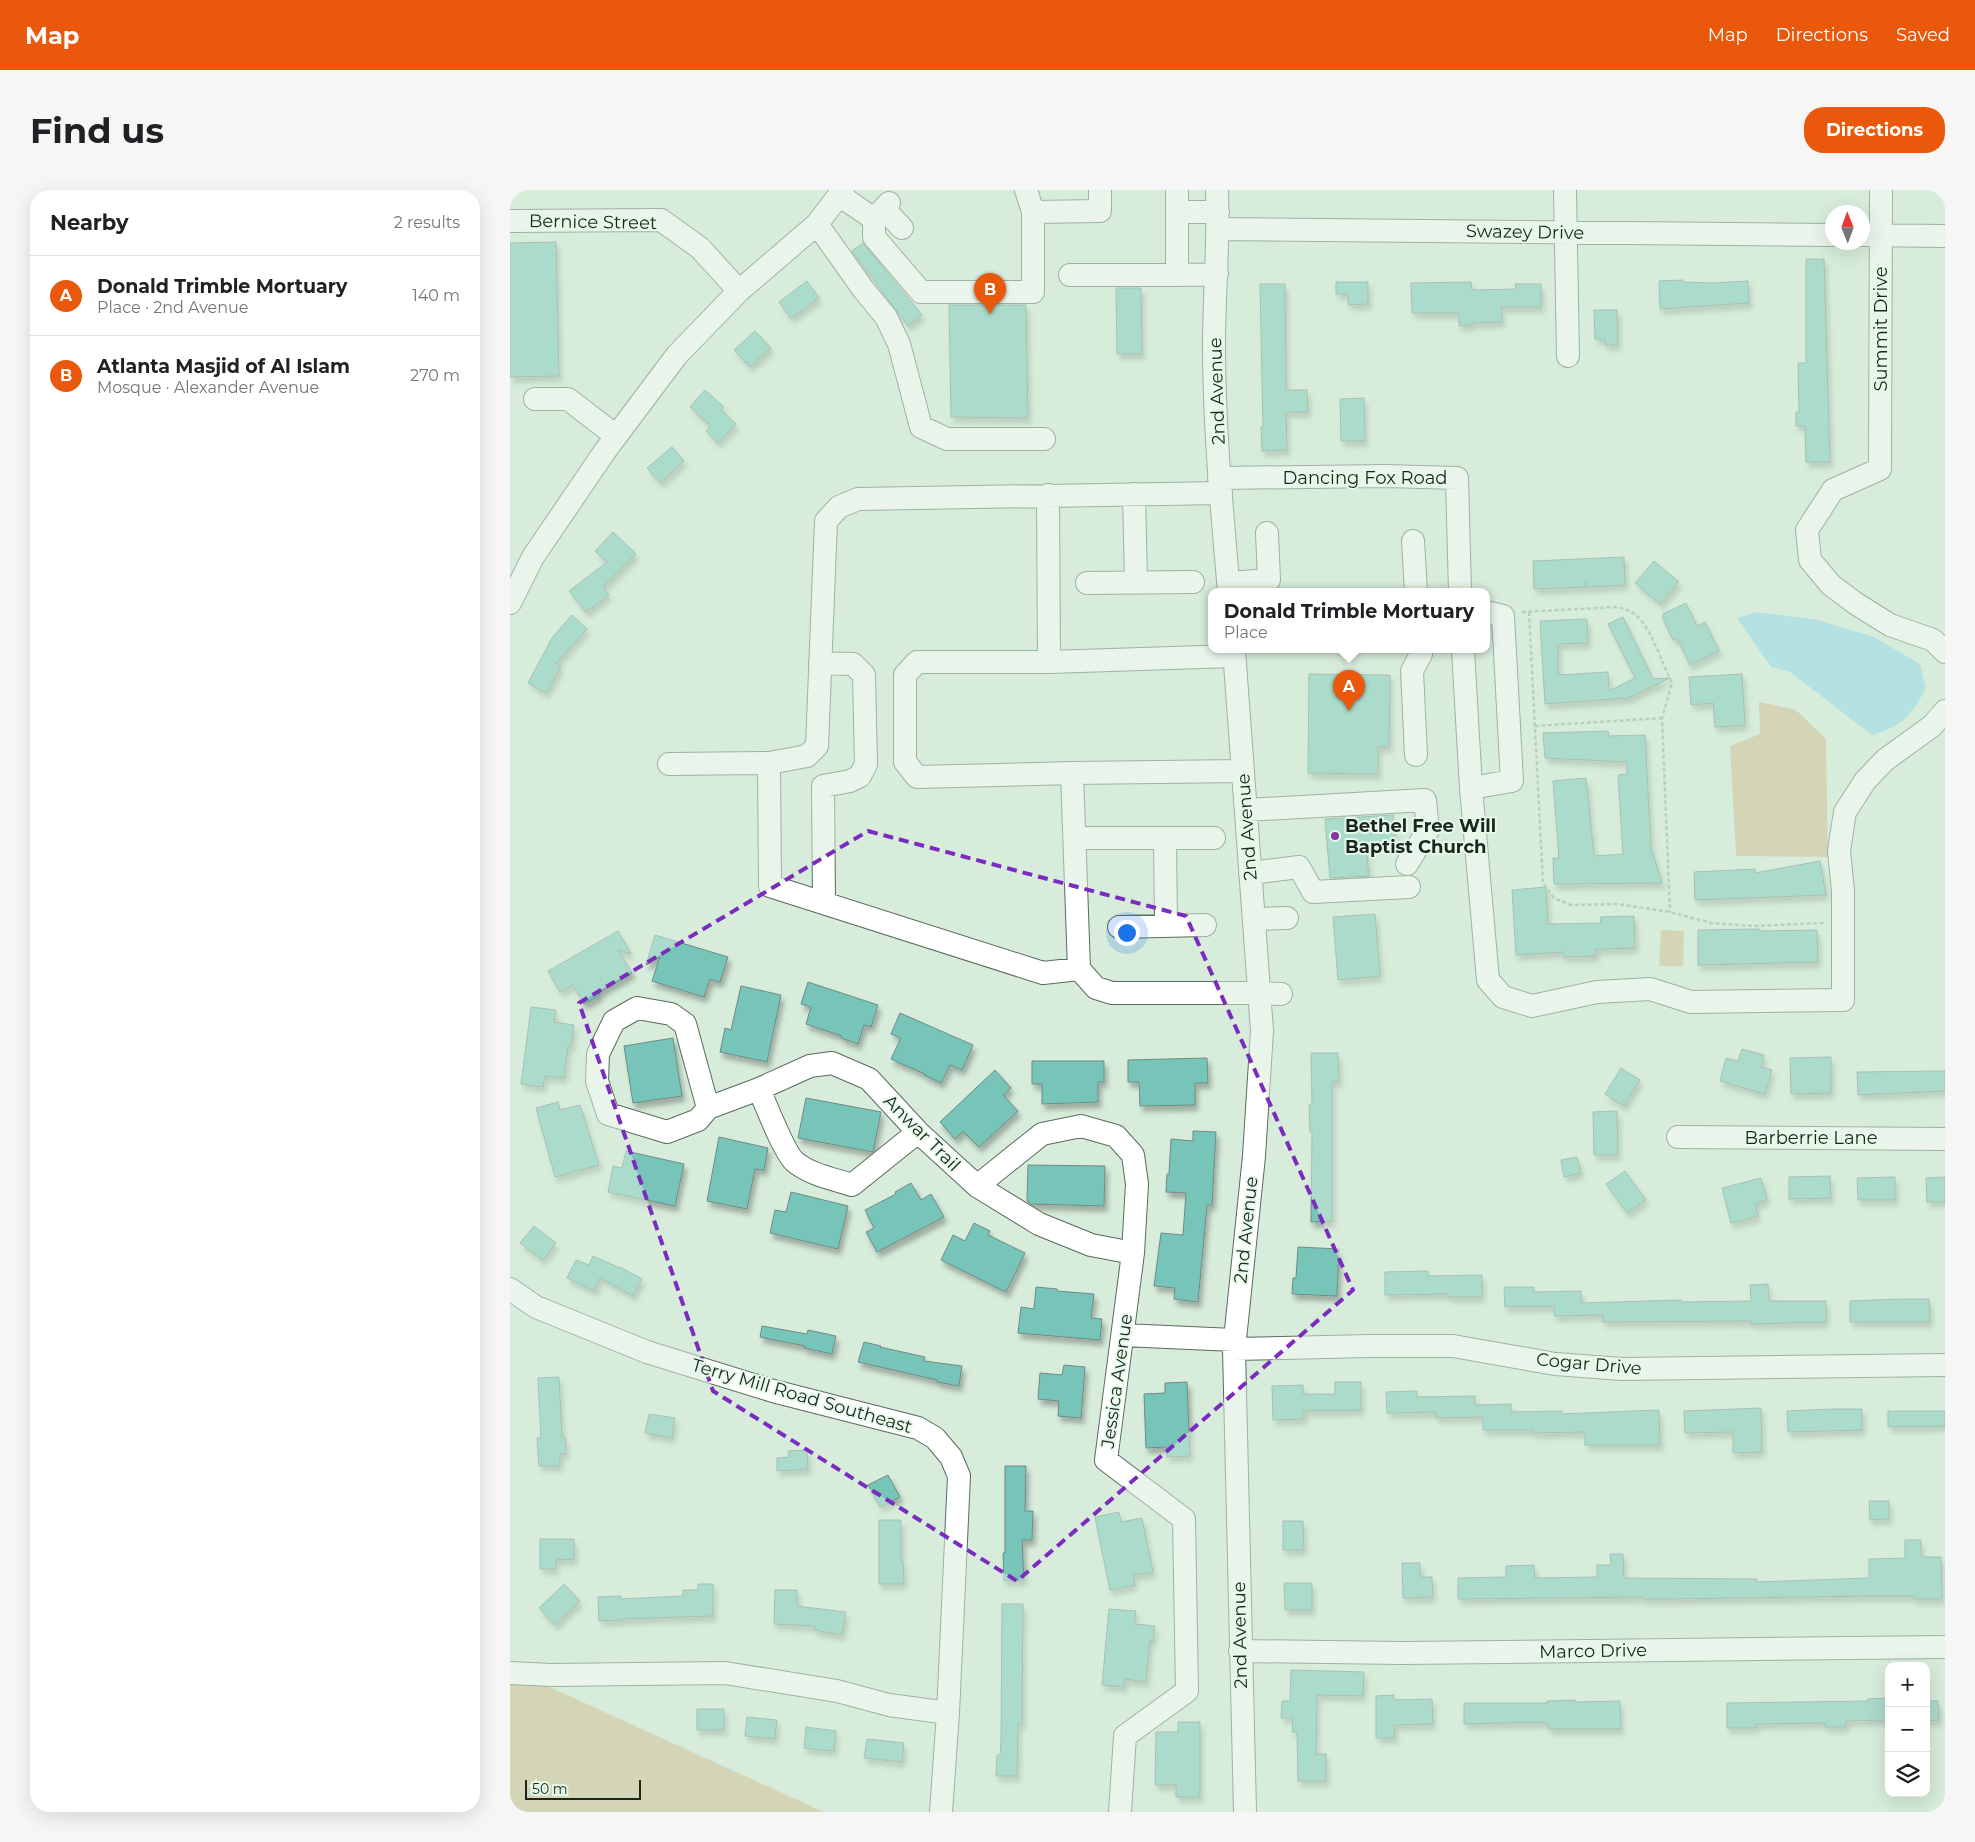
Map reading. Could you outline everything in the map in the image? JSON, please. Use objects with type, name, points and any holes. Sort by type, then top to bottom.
[{"type":"street","points":[[883,211],[874,237],[921,292],[1033,292],[1033,212],[1026,190]]},
{"type":"street","points":[[1033,212],[1100,211],[1100,190]]},
{"type":"street","points":[[1177,190],[1177,275]]},
{"type":"street","points":[[1565,190],[1568,356]]},
{"type":"street","name":"Summit Drive","points":[[1881,190],[1872,235],[1880,469],[1832,490],[1808,530],[1810,560],[1830,585],[1855,603],[1890,625],[1933,640],[1945,652]]},
{"type":"street","points":[[510,603],[533,557],[616,436],[677,355],[739,291],[817,224],[841,192],[883,211],[902,228]]},
{"type":"street","name":"Swazey Drive","points":[[1177,212],[1218,210],[1566,233],[1825,235]]},
{"type":"street","name":"2nd Avenue","points":[[1218,210],[1214,345],[1220,485],[1229,588]]},
{"type":"street","name":"Bernice Street","points":[[510,221],[660,211],[700,248],[739,291]]},
{"type":"street","points":[[817,224],[863,289],[886,317],[899,344],[921,427],[947,439],[1044,439]]},
{"type":"street","points":[[1872,235],[1945,236]]},
{"type":"street","points":[[1070,275],[1217,274]]},
{"type":"street","points":[[535,399],[568,398],[616,436]]},
{"type":"street","name":"Dancing Fox Road","points":[[669,764],[768,763],[807,756],[817,746],[826,521],[839,507],[858,498],[1134,494],[1220,485],[1385,476],[1457,478],[1460,588]]},
{"type":"street","points":[[1134,494],[1136,583]]},
{"type":"street","points":[[1048,496],[1049,662]]},
{"type":"street","points":[[1229,588],[1269,586],[1268,533]]},
{"type":"street","points":[[1413,541],[1416,588]]},
{"type":"street","points":[[1087,583],[1193,582]]},
{"type":"street","points":[[1471,788],[1512,781],[1495,614]]},
{"type":"street","points":[[1234,653],[1049,662],[917,662],[905,675],[905,762],[917,777],[1243,771]]},
{"type":"street","name":"2nd Avenue","points":[[1234,653],[1262,1031],[1254,1156],[1234,1345],[1245,1812]]},
{"type":"street","points":[[1416,755],[1412,671],[1421,653]]},
{"type":"street","points":[[1463,653],[1471,788],[1488,980],[1503,997],[1532,1006],[1597,992],[1650,989],[1691,1002],[1843,1000],[1843,891],[1839,851],[1846,812],[1865,781],[1885,760],[1932,726],[1945,711]]},
{"type":"street","points":[[820,663],[854,664],[864,675],[866,764],[860,776],[850,781],[823,786],[824,903]]},
{"type":"street","points":[[768,763],[770,886],[1043,973],[1078,969]]},
{"type":"street","points":[[1072,773],[1078,969],[1096,988],[1112,993],[1281,994]]},
{"type":"street","points":[[1246,810],[1425,800],[1428,830],[1407,864]]},
{"type":"street","points":[[1075,838],[1214,838]]},
{"type":"street","points":[[1165,838],[1166,926]]},
{"type":"street","points":[[1250,873],[1299,867],[1313,892],[1409,887]]},
{"type":"street","points":[[1254,919],[1287,918]]},
{"type":"street","points":[[1119,927],[1205,925]]},
{"type":"street","name":"Anwar Trail","points":[[708,1108],[685,1024],[670,1014],[637,1008],[614,1021],[598,1054],[597,1081],[608,1114],[667,1132],[698,1120],[708,1108],[759,1089],[810,1066],[832,1063],[869,1079],[918,1132],[977,1186],[1039,1224],[1091,1245],[1134,1253]]},
{"type":"street","points":[[759,1089],[774,1124],[794,1161],[815,1173],[852,1185],[918,1132]]},
{"type":"street","name":"Jessica Avenue","points":[[977,1186],[1042,1134],[1081,1126],[1116,1136],[1133,1154],[1137,1184],[1134,1253],[1106,1460],[1184,1519],[1187,1691],[1125,1736],[1120,1812]]},
{"type":"street","name":"Barberrie Lane","points":[[1678,1136],[1945,1139]]},
{"type":"street","name":"Terry Mill Road Southeast","points":[[510,1289],[536,1307],[648,1352],[773,1391],[918,1428],[935,1438],[951,1457],[959,1476],[948,1713],[941,1812]]},
{"type":"street","name":"Cogar Drive","points":[[1123,1335],[1234,1345],[1453,1346],[1555,1364],[1622,1369],[1945,1365]]},
{"type":"street","name":"Marco Drive","points":[[1240,1651],[1412,1653],[1945,1646]]},
{"type":"street","points":[[510,1673],[551,1675],[725,1673],[838,1691],[889,1705],[948,1713]]},
{"type":"path","points":[[1495,614],[1617,607],[1630,611],[1640,618],[1672,683],[1662,718],[1670,912]]},
{"type":"path","points":[[1529,612],[1543,883],[1554,898],[1571,905],[1617,904],[1670,912],[1711,923],[1754,926],[1842,922]]},
{"type":"path","points":[[1534,726],[1662,718]]},
{"type":"highlighted area","points":[[868,831],[1186,916],[1353,1290],[1017,1581],[713,1391],[579,1003]]},
{"type":"shaded area","points":[[1759,702],[1796,710],[1826,739],[1828,857],[1736,856],[1730,746],[1760,734]]},
{"type":"shaded area","points":[[1661,930],[1684,931],[1683,966],[1659,966]]},
{"type":"shaded area","points":[[510,1669],[824,1812],[510,1812]]},
{"type":"water","points":[[1757,612],[1818,620],[1874,637],[1920,664],[1926,688],[1916,706],[1905,719],[1883,732],[1872,735],[1790,672],[1771,667],[1737,618]]},
{"type":"building","points":[[556,242],[559,376],[510,377],[510,243]]},
{"type":"building","points":[[863,243],[922,315],[908,326],[852,251]]},
{"type":"building","points":[[1806,259],[1824,259],[1830,462],[1806,462],[1805,426],[1796,426],[1796,412],[1799,412],[1798,363],[1806,363]]},
{"type":"building","points":[[1683,280],[1683,282],[1712,283],[1748,281],[1749,303],[1660,309],[1659,281]]},
{"type":"building","points":[[807,281],[819,298],[791,318],[779,302]]},
{"type":"building","points":[[1336,282],[1368,282],[1368,304],[1348,305],[1348,294],[1336,294]]},
{"type":"building","points":[[1471,282],[1472,290],[1516,289],[1515,284],[1541,284],[1541,307],[1501,307],[1502,322],[1472,323],[1472,325],[1459,326],[1459,313],[1412,313],[1411,283]]},
{"type":"building","points":[[1260,284],[1285,284],[1286,390],[1307,390],[1308,412],[1286,412],[1287,450],[1262,451]]},
{"type":"building","points":[[1116,288],[1141,288],[1142,354],[1117,354]]},
{"type":"building","points":[[949,305],[1026,305],[1028,418],[951,417]]},
{"type":"building","points":[[1594,310],[1617,310],[1618,345],[1605,345],[1605,339],[1595,339]]},
{"type":"building","points":[[755,331],[771,348],[750,367],[734,350]]},
{"type":"building","points":[[705,390],[724,407],[721,410],[736,424],[718,443],[706,431],[711,426],[690,407]]},
{"type":"building","points":[[1364,398],[1365,441],[1341,441],[1340,399]]},
{"type":"building","points":[[672,447],[684,461],[660,483],[647,468]]},
{"type":"building","points":[[613,532],[636,554],[603,587],[609,595],[586,612],[569,591],[607,562],[595,551]]},
{"type":"building","points":[[1624,557],[1625,585],[1588,587],[1585,581],[1586,587],[1534,589],[1533,561]]},
{"type":"building","points":[[1654,561],[1679,582],[1660,604],[1635,583]]},
{"type":"building","points":[[1686,603],[1697,626],[1705,622],[1719,651],[1690,665],[1677,638],[1673,640],[1663,619],[1663,614]]},
{"type":"building","points":[[572,615],[587,629],[556,663],[561,666],[546,693],[528,683],[552,638]]},
{"type":"building","points":[[1623,617],[1653,679],[1670,678],[1628,698],[1545,704],[1540,621],[1587,619],[1588,643],[1558,644],[1558,675],[1608,672],[1609,691],[1635,678],[1608,624]]},
{"type":"building","points":[[1309,674],[1390,675],[1389,747],[1378,747],[1378,774],[1308,773]]},
{"type":"building","points":[[1742,674],[1745,725],[1715,727],[1713,703],[1691,705],[1689,677]]},
{"type":"building","points":[[1608,731],[1609,736],[1645,735],[1651,848],[1662,883],[1554,884],[1553,858],[1559,858],[1553,781],[1586,778],[1594,856],[1623,854],[1618,775],[1627,774],[1627,762],[1545,758],[1543,733]]},
{"type":"building","points":[[1393,815],[1395,844],[1366,847],[1369,876],[1330,878],[1325,819]]},
{"type":"building","points":[[1820,861],[1826,895],[1695,900],[1694,872],[1755,869],[1755,873]]},
{"type":"building","points":[[1546,887],[1548,924],[1601,923],[1600,917],[1634,916],[1635,948],[1596,949],[1596,956],[1563,957],[1563,952],[1516,955],[1512,890]]},
{"type":"building","points":[[1375,914],[1380,976],[1338,980],[1333,917]]},
{"type":"building","points":[[1760,929],[1760,931],[1817,930],[1818,962],[1698,965],[1698,930]]},
{"type":"building","points":[[618,931],[631,954],[618,950],[632,973],[599,992],[600,995],[584,1004],[573,985],[560,992],[548,971]]},
{"type":"building","points":[[655,935],[728,957],[720,982],[710,979],[704,997],[652,981],[660,957],[646,965]]},
{"type":"building","points":[[808,982],[878,1005],[871,1027],[864,1025],[858,1044],[841,1038],[842,1036],[806,1024],[811,1007],[801,1004]]},
{"type":"building","points":[[741,986],[781,995],[767,1062],[720,1052],[725,1028],[731,1030]]},
{"type":"building","points":[[531,1007],[556,1010],[554,1022],[574,1025],[571,1046],[568,1046],[564,1078],[545,1076],[543,1087],[521,1084]]},
{"type":"building","points":[[900,1013],[973,1045],[962,1070],[950,1065],[941,1083],[891,1059],[901,1038],[891,1034]]},
{"type":"building","points":[[673,1038],[682,1096],[633,1103],[624,1046]]},
{"type":"building","points":[[1742,1049],[1764,1055],[1761,1067],[1772,1070],[1765,1094],[1720,1081],[1726,1058],[1738,1061]]},
{"type":"building","points":[[1311,1053],[1338,1053],[1339,1082],[1332,1082],[1332,1221],[1311,1222],[1312,1132],[1310,1132],[1309,1105],[1312,1105]]},
{"type":"building","points":[[1831,1057],[1831,1093],[1791,1094],[1790,1058]]},
{"type":"building","points":[[1207,1058],[1208,1083],[1195,1083],[1195,1105],[1140,1106],[1139,1082],[1128,1082],[1128,1060]]},
{"type":"building","points":[[1032,1061],[1104,1061],[1104,1082],[1098,1082],[1098,1102],[1042,1104],[1042,1084],[1032,1084]]},
{"type":"building","points":[[1621,1068],[1640,1080],[1624,1106],[1605,1094]]},
{"type":"building","points":[[995,1070],[1011,1088],[1003,1095],[1018,1111],[979,1147],[963,1131],[955,1139],[940,1122]]},
{"type":"building","points":[[1945,1071],[1945,1091],[1858,1095],[1857,1072]]},
{"type":"building","points":[[806,1098],[881,1112],[873,1152],[798,1138]]},
{"type":"building","points":[[558,1102],[560,1110],[580,1105],[599,1165],[555,1177],[536,1108]]},
{"type":"building","points":[[1617,1111],[1618,1155],[1594,1155],[1593,1112]]},
{"type":"building","points":[[1193,1131],[1216,1132],[1212,1205],[1207,1205],[1198,1302],[1174,1299],[1175,1288],[1154,1286],[1161,1233],[1183,1235],[1186,1193],[1166,1192],[1171,1139],[1193,1141]]},
{"type":"building","points":[[719,1137],[768,1148],[764,1170],[755,1169],[747,1209],[707,1201]]},
{"type":"building","points":[[626,1151],[684,1164],[675,1206],[608,1192],[613,1166],[622,1168]]},
{"type":"building","points":[[1577,1157],[1581,1173],[1564,1177],[1561,1160]]},
{"type":"building","points":[[1028,1165],[1105,1166],[1104,1206],[1031,1204],[1027,1201]]},
{"type":"building","points":[[1625,1171],[1646,1200],[1627,1213],[1606,1184]]},
{"type":"building","points":[[1830,1176],[1831,1198],[1789,1199],[1789,1177]]},
{"type":"building","points":[[1895,1177],[1895,1200],[1858,1200],[1857,1178]]},
{"type":"building","points":[[1945,1177],[1945,1202],[1927,1202],[1926,1178]]},
{"type":"building","points":[[1761,1178],[1767,1200],[1755,1204],[1758,1216],[1731,1223],[1722,1188]]},
{"type":"building","points":[[911,1183],[921,1200],[931,1194],[944,1217],[877,1252],[866,1232],[874,1228],[865,1210],[896,1194],[895,1192]]},
{"type":"building","points":[[791,1192],[848,1206],[838,1249],[770,1233],[775,1210],[786,1212]]},
{"type":"building","points":[[974,1223],[990,1231],[988,1235],[1025,1253],[1006,1292],[941,1260],[953,1235],[965,1241]]},
{"type":"building","points":[[534,1226],[556,1243],[543,1260],[520,1243]]},
{"type":"building","points":[[1298,1247],[1339,1249],[1337,1296],[1292,1294],[1293,1278],[1296,1278]]},
{"type":"building","points":[[593,1256],[620,1267],[642,1279],[633,1296],[600,1278],[594,1291],[567,1278],[576,1260],[589,1265]]},
{"type":"building","points":[[1428,1271],[1428,1276],[1482,1275],[1482,1297],[1448,1297],[1448,1294],[1385,1295],[1385,1272]]},
{"type":"building","points":[[1768,1284],[1769,1301],[1826,1301],[1826,1322],[1751,1324],[1751,1321],[1603,1322],[1603,1315],[1554,1316],[1554,1306],[1505,1307],[1504,1287],[1534,1287],[1534,1292],[1581,1291],[1581,1303],[1681,1300],[1681,1302],[1751,1301],[1750,1285]]},
{"type":"building","points":[[1036,1287],[1094,1294],[1091,1318],[1102,1319],[1100,1340],[1018,1333],[1021,1307],[1034,1309]]},
{"type":"building","points":[[1929,1299],[1930,1322],[1850,1322],[1850,1301]]},
{"type":"building","points":[[762,1326],[807,1334],[808,1330],[836,1336],[832,1354],[804,1348],[805,1346],[760,1337]]},
{"type":"building","points":[[864,1342],[925,1357],[924,1361],[962,1366],[959,1386],[858,1362]]},
{"type":"building","points":[[1064,1365],[1085,1367],[1081,1418],[1058,1416],[1059,1401],[1038,1399],[1040,1373],[1062,1375]]},
{"type":"building","points":[[559,1377],[562,1437],[565,1437],[566,1454],[560,1454],[560,1466],[539,1466],[537,1438],[541,1438],[538,1378]]},
{"type":"building","points":[[1187,1382],[1190,1456],[1167,1457],[1166,1447],[1146,1448],[1144,1394],[1165,1393],[1165,1383]]},
{"type":"building","points":[[1335,1382],[1361,1382],[1361,1410],[1304,1411],[1304,1419],[1273,1420],[1272,1386],[1303,1385],[1303,1394],[1335,1394]]},
{"type":"building","points":[[1417,1391],[1417,1397],[1475,1396],[1475,1405],[1511,1404],[1511,1412],[1562,1411],[1562,1414],[1659,1410],[1660,1445],[1585,1445],[1585,1432],[1533,1433],[1533,1430],[1483,1430],[1483,1417],[1436,1418],[1436,1412],[1387,1413],[1386,1392]]},
{"type":"building","points":[[1761,1408],[1762,1452],[1733,1453],[1733,1432],[1685,1433],[1684,1411]]},
{"type":"building","points":[[1862,1409],[1862,1430],[1788,1432],[1787,1411]]},
{"type":"building","points":[[1888,1411],[1945,1411],[1945,1426],[1888,1427]]},
{"type":"building","points":[[649,1414],[675,1418],[672,1438],[645,1433]]},
{"type":"building","points":[[807,1450],[808,1469],[777,1471],[777,1458],[789,1457],[788,1451]]},
{"type":"building","points":[[1005,1466],[1026,1466],[1025,1511],[1033,1511],[1032,1540],[1022,1540],[1024,1580],[1004,1581]]},
{"type":"building","points":[[888,1475],[900,1497],[880,1507],[868,1485]]},
{"type":"building","points":[[1869,1501],[1889,1501],[1889,1519],[1870,1520]]},
{"type":"building","points":[[1119,1512],[1121,1522],[1142,1518],[1153,1572],[1133,1575],[1135,1585],[1110,1590],[1095,1517]]},
{"type":"building","points":[[879,1520],[901,1520],[901,1561],[903,1561],[904,1584],[879,1584]]},
{"type":"building","points":[[1283,1521],[1303,1521],[1304,1550],[1283,1550]]},
{"type":"building","points":[[540,1539],[574,1539],[574,1560],[556,1559],[556,1569],[540,1569]]},
{"type":"building","points":[[1905,1540],[1921,1540],[1921,1557],[1941,1557],[1942,1599],[1914,1599],[1914,1596],[1869,1596],[1669,1599],[1643,1599],[1643,1597],[1458,1599],[1458,1578],[1506,1577],[1506,1566],[1534,1565],[1535,1578],[1597,1577],[1597,1565],[1611,1565],[1610,1554],[1623,1554],[1624,1578],[1757,1579],[1757,1582],[1869,1578],[1869,1559],[1905,1558]]},
{"type":"building","points":[[1402,1563],[1420,1563],[1420,1577],[1432,1577],[1433,1597],[1403,1598]]},
{"type":"building","points":[[1284,1583],[1312,1583],[1312,1610],[1285,1610]]},
{"type":"building","points":[[564,1584],[580,1601],[555,1625],[539,1608]]},
{"type":"building","points":[[698,1584],[713,1584],[713,1616],[599,1621],[598,1597],[621,1596],[621,1599],[683,1596],[683,1590],[698,1590]]},
{"type":"building","points":[[775,1590],[797,1590],[797,1606],[846,1612],[842,1635],[814,1630],[815,1626],[774,1624]]},
{"type":"building","points":[[1002,1604],[1023,1604],[1022,1724],[1018,1724],[1017,1776],[996,1776],[997,1755],[1000,1755],[1001,1743]]},
{"type":"building","points":[[1109,1609],[1136,1611],[1134,1624],[1155,1626],[1153,1641],[1150,1640],[1146,1682],[1125,1679],[1124,1687],[1102,1685]]},
{"type":"building","points":[[1291,1670],[1364,1672],[1363,1696],[1317,1695],[1316,1754],[1326,1754],[1326,1781],[1298,1781],[1297,1732],[1292,1732],[1293,1718],[1281,1718],[1282,1701],[1290,1701]]},
{"type":"building","points":[[1394,1695],[1394,1700],[1432,1699],[1433,1724],[1394,1725],[1395,1738],[1376,1738],[1376,1696]]},
{"type":"building","points":[[1885,1698],[1885,1720],[1846,1721],[1846,1727],[1825,1727],[1825,1723],[1756,1724],[1756,1728],[1727,1728],[1727,1703],[1868,1701],[1868,1699]]},
{"type":"building","points":[[1575,1700],[1575,1702],[1620,1701],[1621,1729],[1548,1729],[1547,1722],[1464,1724],[1464,1703],[1547,1703],[1547,1701]]},
{"type":"building","points":[[1930,1701],[1938,1701],[1939,1720],[1930,1721]]},
{"type":"building","points":[[697,1709],[724,1709],[724,1730],[697,1730]]},
{"type":"building","points":[[747,1717],[777,1720],[775,1739],[745,1736]]},
{"type":"building","points":[[1178,1722],[1200,1722],[1200,1797],[1176,1797],[1176,1785],[1155,1785],[1156,1732],[1178,1732]]},
{"type":"building","points":[[806,1727],[836,1731],[834,1751],[804,1748]]},
{"type":"building","points":[[867,1739],[904,1743],[902,1762],[864,1758]]},
{"type":"place","name":"Atlanta Masjid of Al Islam","points":[[990,314]]},
{"type":"place","name":"Donald Trimble Mortuary","points":[[1349,711]]},
{"type":"place","name":"Bethel Free Will Baptist Church","points":[[1335,836]]}]
